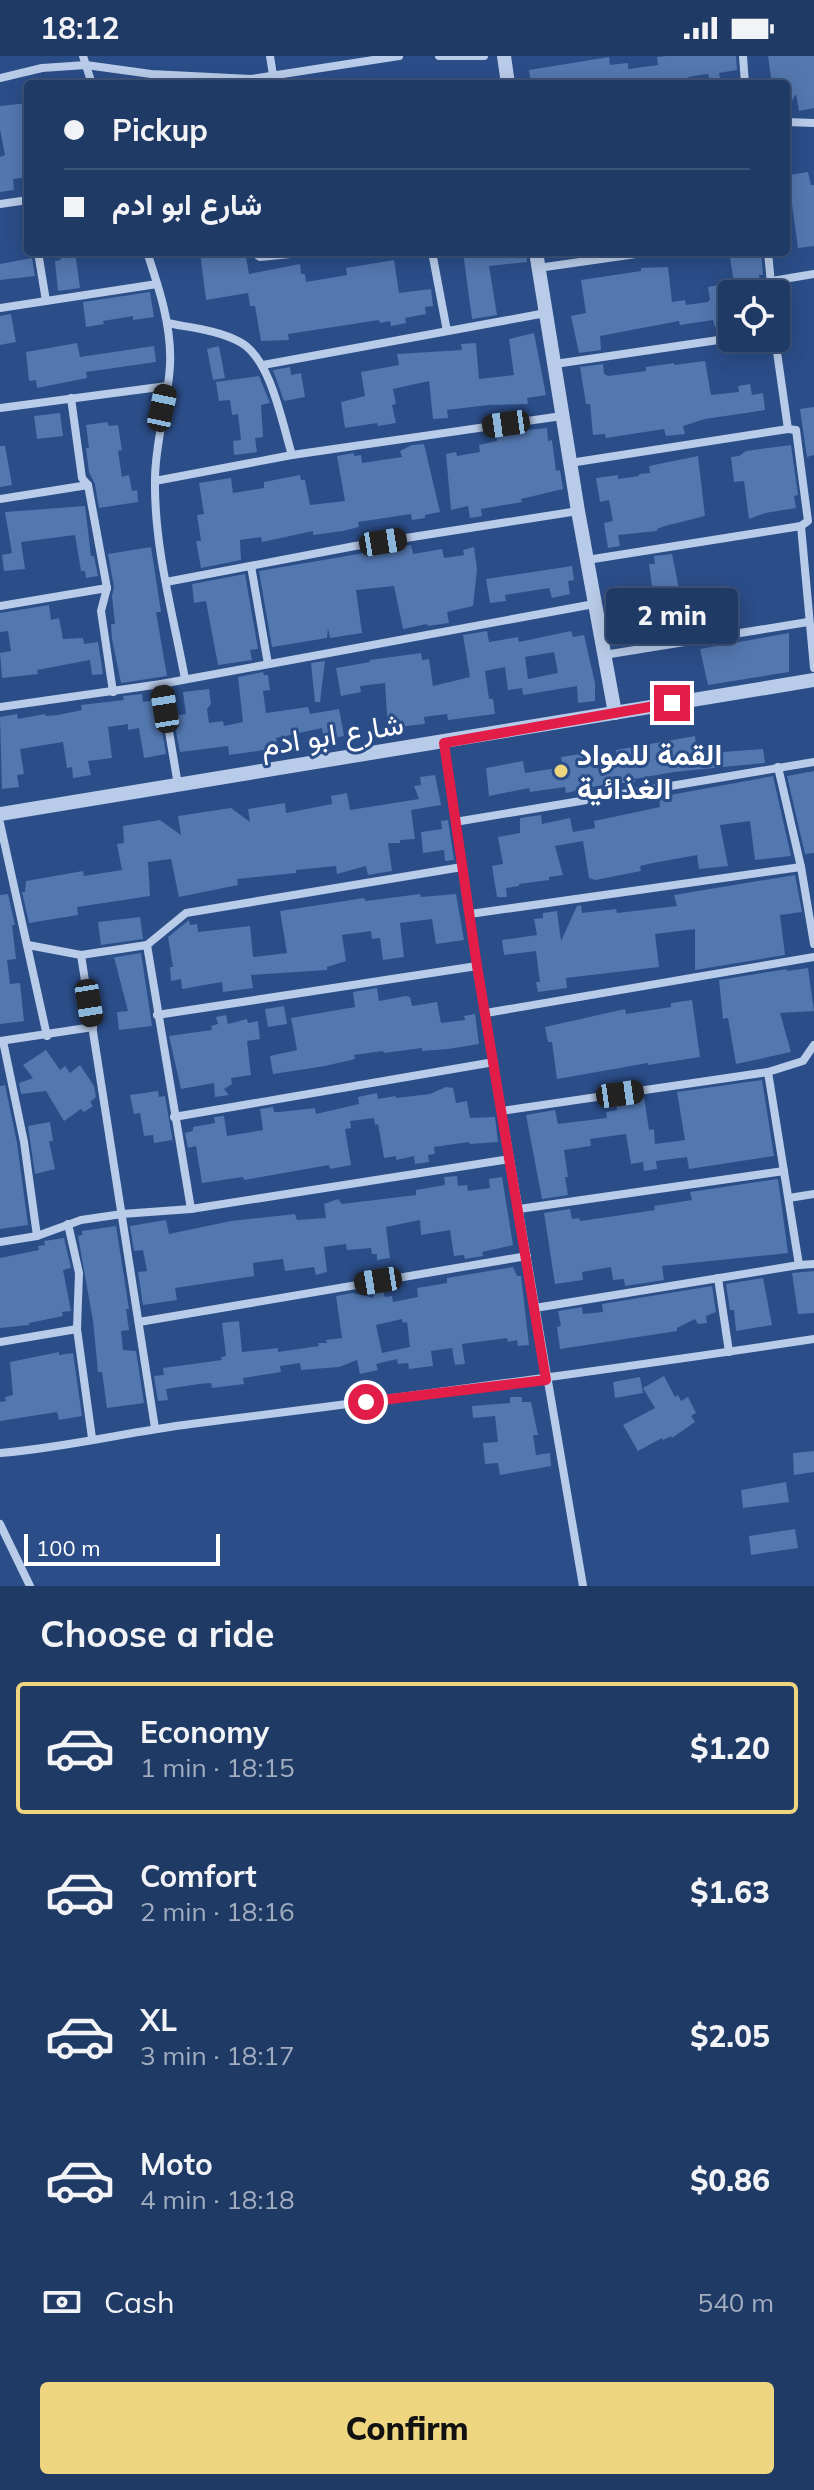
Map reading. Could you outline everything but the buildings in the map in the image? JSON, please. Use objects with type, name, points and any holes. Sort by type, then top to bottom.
[{"type":"street","points":[[270,56],[273,75]]},
{"type":"street","points":[[258,80],[273,75],[399,56]]},
{"type":"street","points":[[439,56],[484,56]]},
{"type":"street","points":[[504,56],[507,80]]},
{"type":"street","points":[[743,56],[745,80]]},
{"type":"street","points":[[0,78],[85,60],[151,74],[227,80]]},
{"type":"street","points":[[85,60],[91,80]]},
{"type":"street","points":[[790,122],[814,123]]},
{"type":"street","points":[[0,204],[24,201]]},
{"type":"street","points":[[39,256],[46,301]]},
{"type":"street","points":[[148,256],[167,323],[170,350],[155,481],[166,582],[185,679]]},
{"type":"street","points":[[433,256],[447,331]]},
{"type":"street","points":[[536,256],[615,713]]},
{"type":"street","points":[[538,268],[622,256]]},
{"type":"street","points":[[769,256],[772,280]]},
{"type":"street","points":[[778,280],[814,274]]},
{"type":"street","points":[[0,308],[157,284]]},
{"type":"street","points":[[263,365],[546,313]]},
{"type":"street","points":[[167,323],[218,333],[248,347],[263,365],[292,455]]},
{"type":"street","points":[[555,364],[718,340]]},
{"type":"street","points":[[777,352],[788,429]]},
{"type":"street","points":[[0,408],[167,386]]},
{"type":"street","points":[[71,398],[82,478],[88,485],[107,588],[101,611],[113,692]]},
{"type":"street","points":[[155,481],[292,455],[562,416]]},
{"type":"street","points":[[570,463],[796,430],[808,521],[801,526],[587,560]]},
{"type":"street","points":[[0,499],[88,485]]},
{"type":"street","points":[[166,582],[355,546],[578,511]]},
{"type":"street","points":[[801,526],[814,668]]},
{"type":"street","points":[[251,566],[268,664]]},
{"type":"street","points":[[0,606],[107,588]]},
{"type":"street","points":[[0,707],[161,684],[594,604]]},
{"type":"street","points":[[603,655],[808,622]]},
{"type":"street","name":"شارع ابو ادم","points":[[0,814],[814,680]]},
{"type":"street","points":[[161,684],[178,785]]},
{"type":"street","points":[[444,743],[477,966],[583,1586]]},
{"type":"street","points":[[455,822],[814,762]]},
{"type":"street","points":[[778,767],[810,898],[814,944]]},
{"type":"street","points":[[0,823],[47,1036]]},
{"type":"street","points":[[28,945],[81,955],[147,945],[186,913],[462,867]]},
{"type":"street","points":[[470,914],[801,867]]},
{"type":"street","points":[[147,945],[191,1209]]},
{"type":"street","points":[[81,955],[155,1428]]},
{"type":"street","points":[[486,1013],[814,957]]},
{"type":"street","points":[[157,1015],[477,966]]},
{"type":"street","points":[[37,1236],[24,1142],[1,1041],[93,1027]]},
{"type":"street","points":[[501,1111],[768,1072],[803,1061],[814,1045]]},
{"type":"street","points":[[174,1117],[494,1062]]},
{"type":"street","points":[[768,1072],[799,1265]]},
{"type":"street","points":[[0,1242],[37,1236],[68,1224],[122,1214],[191,1209],[510,1159]]},
{"type":"street","points":[[519,1209],[784,1171]]},
{"type":"street","points":[[789,1198],[814,1194]]},
{"type":"street","points":[[68,1224],[79,1273],[77,1329],[92,1438]]},
{"type":"street","points":[[139,1322],[527,1256]]},
{"type":"street","points":[[535,1308],[814,1264]]},
{"type":"street","points":[[718,1278],[729,1352]]},
{"type":"street","points":[[0,1342],[77,1329]]},
{"type":"street","points":[[0,1453],[155,1428],[546,1380],[814,1339]]},
{"type":"street","points":[[0,1524],[30,1586]]},
{"type":"place","name":"القمة للمواد الغذائية","points":[[561,771]]},
{"type":"route","points":[[366,1402],[546,1380],[477,966],[444,743],[672,703]]}]
